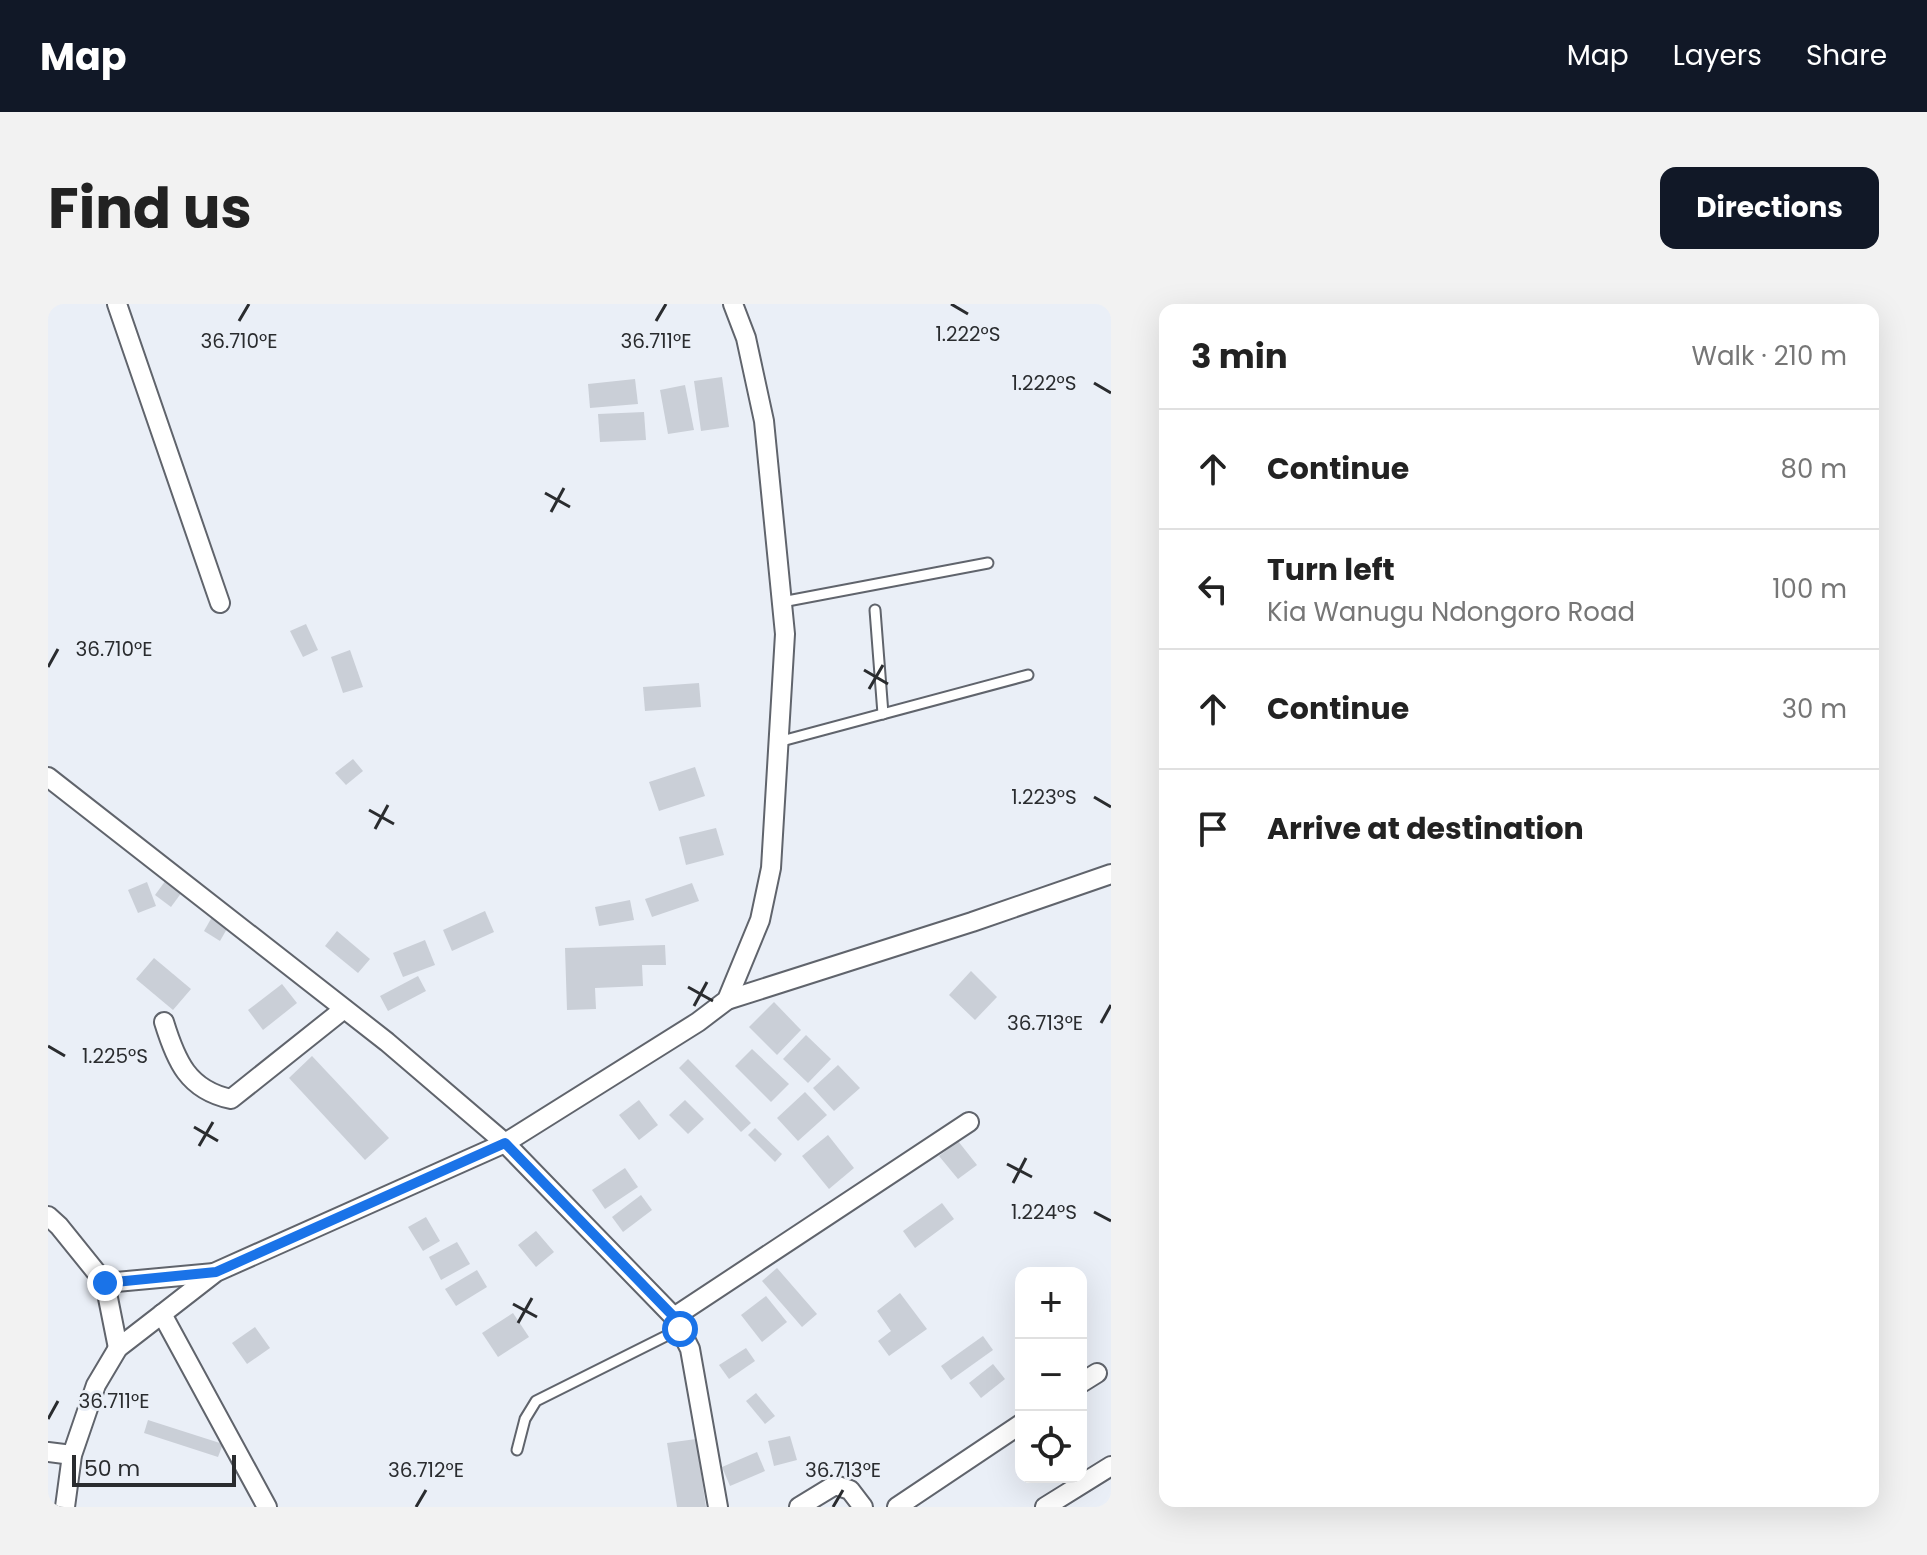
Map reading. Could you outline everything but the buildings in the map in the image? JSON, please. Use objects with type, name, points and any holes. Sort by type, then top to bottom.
[{"type":"street","points":[[117,304],[220,603]]},
{"type":"street","points":[[727,1000],[760,920],[771,868],[785,634],[764,421],[746,338],[733,304]]},
{"type":"street","points":[[48,777],[344,1009],[505,1143],[677,1323],[690,1349],[718,1507]]},
{"type":"street","points":[[65,1507],[72,1455],[96,1385],[118,1348],[216,1272],[505,1143],[698,1022],[727,1000],[1111,874]]},
{"type":"street","points":[[164,1022],[173,1052],[188,1076],[210,1095],[231,1099],[344,1009]]},
{"type":"street","points":[[677,1323],[969,1122]]},
{"type":"street","points":[[52,1222],[105,1283],[118,1348]]},
{"type":"street","points":[[105,1283],[216,1272]]},
{"type":"street","points":[[162,1314],[267,1507]]},
{"type":"street","points":[[1087,1379],[1097,1373]]},
{"type":"street","points":[[897,1507],[1015,1428]]},
{"type":"street","points":[[48,1452],[72,1455]]},
{"type":"street","points":[[1045,1507],[1111,1466]]},
{"type":"street","points":[[799,1507],[835,1485],[850,1490],[863,1507]]},
{"type":"lane","points":[[782,602],[988,563]]},
{"type":"lane","points":[[875,610],[883,714]]},
{"type":"lane","points":[[778,742],[1028,675]]},
{"type":"lane","points":[[517,1450],[525,1419],[536,1401],[677,1323]]},
{"type":"route","points":[[105,1283],[216,1272],[505,1143],[674,1317],[680,1329]]}]
